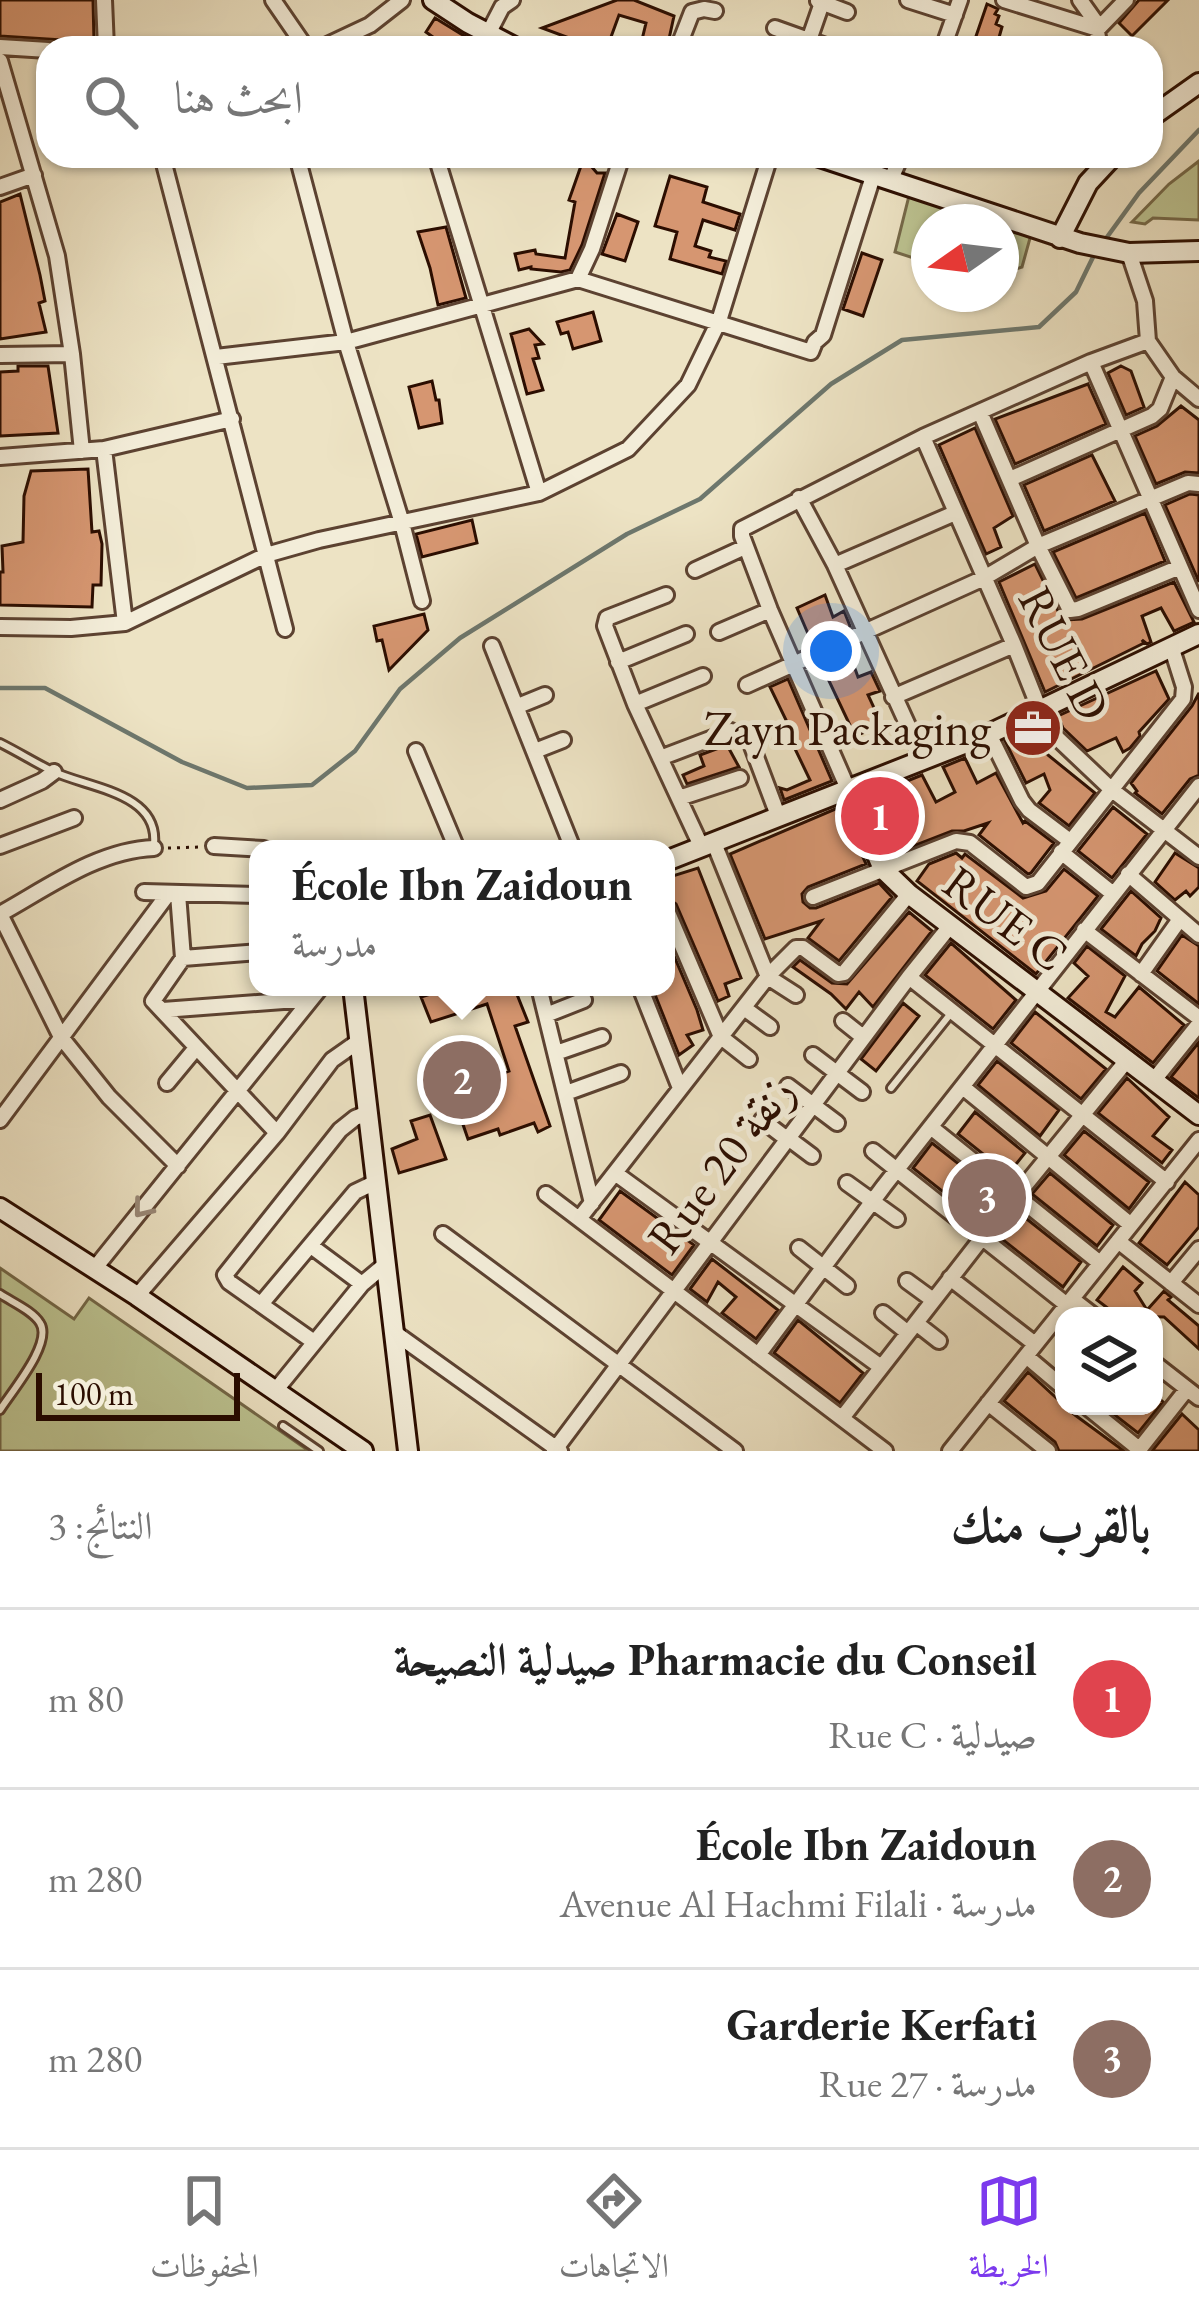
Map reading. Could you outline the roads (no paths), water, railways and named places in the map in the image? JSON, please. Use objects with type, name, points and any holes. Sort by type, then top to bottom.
[{"type":"street","points":[[104,0],[106,36]]},
{"type":"street","points":[[273,0],[298,36]]},
{"type":"street","points":[[347,36],[402,0]]},
{"type":"street","points":[[433,0],[492,36]]},
{"type":"street","points":[[488,34],[502,7],[512,0]]},
{"type":"street","points":[[908,0],[957,8]]},
{"type":"street","points":[[1004,0],[1098,29]]},
{"type":"street","points":[[1080,0],[1099,36]]},
{"type":"street","points":[[1098,29],[1126,0]]},
{"type":"street","points":[[810,36],[820,1],[847,12]]},
{"type":"street","points":[[683,36],[692,11],[715,11]]},
{"type":"street","points":[[775,28],[791,36]]},
{"type":"street","points":[[0,47],[36,49]]},
{"type":"street","points":[[0,61],[57,256],[82,451]]},
{"type":"street","points":[[1163,109],[1199,82]]},
{"type":"street","points":[[165,168],[285,628]]},
{"type":"street","points":[[300,168],[422,601]]},
{"type":"street","points":[[440,168],[539,493]]},
{"type":"street","points":[[578,279],[618,168]]},
{"type":"street","points":[[0,627],[125,623],[266,555],[539,493],[628,449],[688,386],[719,321],[766,168]]},
{"type":"street","points":[[857,168],[1080,243],[1121,252],[1199,251]]},
{"type":"street","points":[[216,357],[346,342],[578,279],[811,352],[823,335],[883,176],[890,168]]},
{"type":"street","points":[[1060,238],[1088,183],[1102,168]]},
{"type":"street","points":[[0,187],[34,176]]},
{"type":"street","points":[[1121,252],[1145,301],[1148,341],[1173,377],[1199,399]]},
{"type":"street","points":[[695,570],[744,541],[744,527],[799,498],[923,437],[1148,341]]},
{"type":"street","points":[[0,355],[72,354]]},
{"type":"street","points":[[1091,362],[1199,610]]},
{"type":"street","points":[[1010,479],[1152,416],[1160,409],[1173,377]]},
{"type":"street","points":[[980,412],[1067,608],[1073,610],[1180,567]]},
{"type":"street","points":[[0,457],[104,449],[232,419]]},
{"type":"street","name":"RUE D","points":[[923,437],[1039,708],[1060,743],[1199,857]]},
{"type":"street","points":[[104,449],[125,623]]},
{"type":"street","points":[[747,685],[984,578],[1038,546],[1193,484]]},
{"type":"street","points":[[799,498],[835,565],[924,761]]},
{"type":"street","points":[[835,565],[955,513]]},
{"type":"street","name":"RUE C","points":[[744,541],[884,869],[909,894],[1199,1115]]},
{"type":"street","points":[[667,595],[605,620],[605,626],[660,758],[708,845],[768,976],[796,995]]},
{"type":"street","points":[[719,632],[770,610]]},
{"type":"street","points":[[619,662],[686,634]]},
{"type":"street","points":[[675,858],[989,734],[1199,634]]},
{"type":"street","points":[[893,697],[1014,645]]},
{"type":"street","points":[[492,646],[570,840]]},
{"type":"street","points":[[813,897],[948,842],[970,843],[1026,887],[1038,884],[1183,699],[1172,649]]},
{"type":"street","points":[[635,704],[703,676]]},
{"type":"street","points":[[518,706],[545,695]]},
{"type":"street","points":[[660,758],[739,732],[778,818]]},
{"type":"street","points":[[989,734],[1022,801],[1112,893]]},
{"type":"street","points":[[535,751],[563,740]]},
{"type":"street","points":[[416,751],[453,840]]},
{"type":"street","points":[[0,800],[54,772]]},
{"type":"street","points":[[679,798],[740,778]]},
{"type":"street","points":[[758,1355],[1199,786]]},
{"type":"street","points":[[0,846],[74,818]]},
{"type":"street","points":[[214,846],[249,848]]},
{"type":"street","points":[[154,848],[133,849],[99,862],[0,914],[61,1036],[109,1097],[178,1166]]},
{"type":"street","points":[[1128,874],[1199,935]]},
{"type":"street","points":[[143,892],[249,895]]},
{"type":"street","points":[[173,894],[183,958],[154,1004],[277,1132]]},
{"type":"street","points":[[0,1120],[173,894]]},
{"type":"street","points":[[579,1220],[768,976],[796,948],[803,948],[838,974],[844,973],[909,894]]},
{"type":"street","points":[[1141,974],[1180,920]]},
{"type":"street","name":"Rue 20 زنقة","points":[[557,1450],[950,926]]},
{"type":"street","points":[[675,929],[721,1037],[749,1059]]},
{"type":"street","points":[[1084,930],[1199,1021],[1154,1080]]},
{"type":"street","points":[[183,958],[249,953]]},
{"type":"street","points":[[908,977],[1167,1182]]},
{"type":"street","points":[[163,1010],[288,996]]},
{"type":"street","points":[[95,1268],[313,996]]},
{"type":"street","points":[[353,996],[408,1451]]},
{"type":"street","points":[[541,996],[592,1203]]},
{"type":"street","points":[[644,996],[680,1088]]},
{"type":"street","points":[[546,1015],[584,1000]]},
{"type":"street","points":[[744,1008],[770,1027]]},
{"type":"street","points":[[843,1021],[863,1037]]},
{"type":"street","points":[[556,1053],[602,1037]]},
{"type":"street","points":[[137,1296],[332,1060],[359,1041]]},
{"type":"street","points":[[167,1084],[196,1048]]},
{"type":"street","points":[[812,1054],[862,1092]]},
{"type":"street","points":[[842,1418],[1128,1059]]},
{"type":"street","points":[[566,1093],[621,1073]]},
{"type":"street","points":[[788,1086],[837,1123]]},
{"type":"street","points":[[964,1088],[1131,1225]]},
{"type":"street","points":[[314,1342],[229,1282],[226,1273],[340,1130],[367,1113]]},
{"type":"street","points":[[762,1120],[812,1156]]},
{"type":"street","points":[[932,1128],[1100,1263]]},
{"type":"street","points":[[950,1451],[1199,1140]]},
{"type":"street","points":[[873,1151],[1078,1307]]},
{"type":"street","points":[[615,1173],[881,1367]]},
{"type":"street","points":[[262,1303],[355,1192],[376,1182]]},
{"type":"street","points":[[848,1183],[897,1220]]},
{"type":"street","points":[[546,1194],[885,1451]]},
{"type":"street","points":[[0,1208],[363,1451]]},
{"type":"street","points":[[443,1234],[735,1451]]},
{"type":"street","points":[[1118,1241],[1199,1305]]},
{"type":"street","points":[[310,1246],[362,1283]]},
{"type":"street","points":[[799,1248],[847,1286]]},
{"type":"street","points":[[1171,1283],[1199,1249]]},
{"type":"street","points":[[275,1390],[362,1283],[386,1264]]},
{"type":"street","points":[[950,1278],[1055,1378]]},
{"type":"street","points":[[907,1281],[933,1300]]},
{"type":"street","points":[[883,1313],[939,1341]]},
{"type":"street","points":[[394,1334],[557,1450]]},
{"type":"street","points":[[1098,1415],[1139,1450],[1193,1394],[1163,1370]]},
{"type":"street","points":[[988,1403],[1048,1451]]},
{"type":"lane","points":[[0,743],[54,772],[133,802],[152,821],[154,848]]},
{"type":"lane","points":[[891,1088],[952,1012]]},
{"type":"lane","points":[[0,1294],[36,1317],[44,1336],[0,1410]]},
{"type":"lane","points":[[301,1438],[315,1418]]},
{"type":"lane","points":[[283,1426],[319,1451]]},
{"type":"waterway","points":[[1163,168],[1199,130]]},
{"type":"waterway","points":[[1102,244],[1163,168]]},
{"type":"waterway","points":[[0,688],[45,688],[182,762],[247,788],[312,785],[355,751],[400,689],[460,638],[627,534],[700,499],[831,384],[902,340],[1039,327],[1076,292],[1095,253]]},
{"type":"place","name":"Zayn Packaging","points":[[1033,728]]},
{"type":"place","name":"Pharmacie du Conseil صيدلية النصيحة","points":[[880,816]]},
{"type":"place","name":"École Ibn Zaidoun","points":[[462,1080]]},
{"type":"place","name":"Garderie Kerfati","points":[[987,1198]]}]
